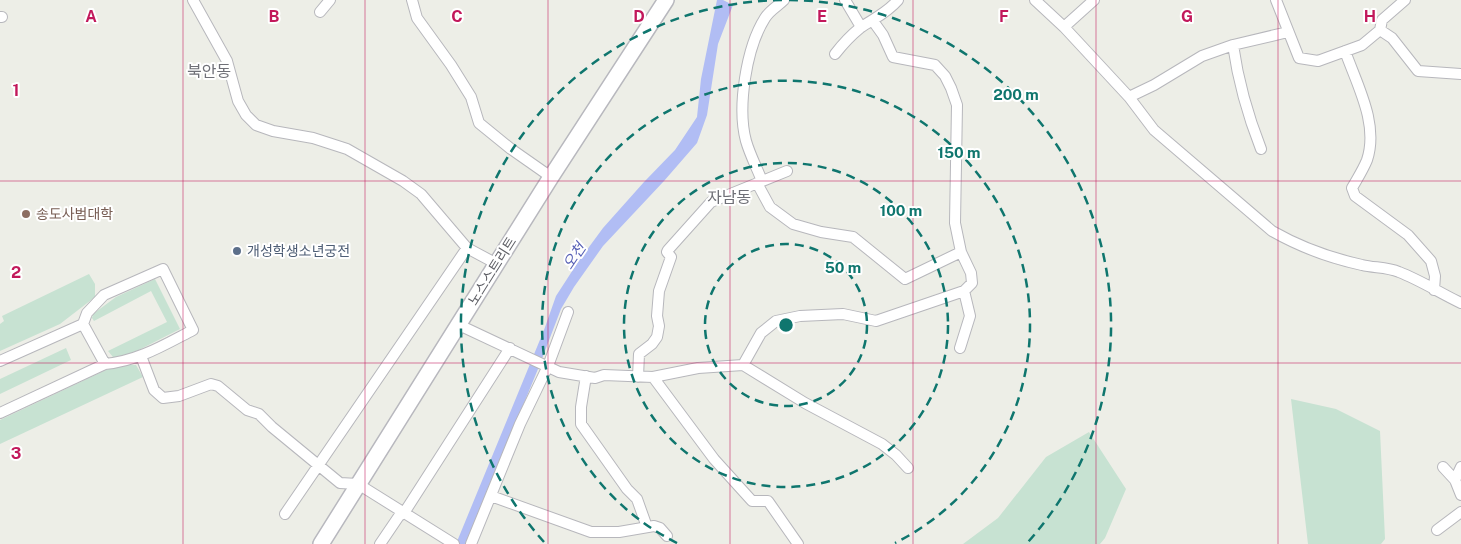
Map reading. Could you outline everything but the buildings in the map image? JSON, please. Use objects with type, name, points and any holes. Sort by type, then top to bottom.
[{"type":"main road","name":"노스스트리트","points":[[321,544],[551,176],[666,0]]},
{"type":"street","points":[[194,0],[227,61],[238,101],[246,115],[256,125],[273,131],[313,138],[347,149],[403,181],[420,194],[467,248],[497,264]]},
{"type":"street","points":[[320,12],[330,0]]},
{"type":"street","points":[[412,0],[418,18],[471,97],[479,123],[511,149],[551,176]]},
{"type":"street","points":[[784,0],[765,17],[756,36],[746,70],[742,114],[746,141],[770,207],[793,224],[821,232],[853,237],[905,279],[961,252]]},
{"type":"street","points":[[845,0],[861,28]]},
{"type":"street","points":[[834,54],[846,40],[883,14],[898,0]]},
{"type":"street","points":[[1035,0],[1064,26],[1129,97],[1154,130],[1272,230],[1294,244],[1330,257],[1400,272],[1461,303]]},
{"type":"street","points":[[1064,26],[1094,0]]},
{"type":"street","points":[[1276,0],[1299,58],[1318,62],[1362,44],[1380,30],[1382,20],[1405,0]]},
{"type":"street","points":[[743,365],[761,333],[776,321],[800,316],[843,314],[876,321],[964,291],[972,282],[971,273],[961,252],[955,223],[957,105],[951,88],[945,76],[935,65],[893,57],[883,35],[873,20]]},
{"type":"street","points":[[1380,30],[1392,38],[1418,71],[1461,74]]},
{"type":"street","points":[[1129,97],[1154,85],[1202,56],[1233,45],[1288,32]]},
{"type":"street","points":[[1233,45],[1237,70],[1255,134],[1262,148]]},
{"type":"street","points":[[1345,51],[1369,118],[1372,138],[1367,161],[1352,188],[1355,196],[1408,236],[1430,261],[1435,276],[1434,290]]},
{"type":"street","points":[[638,377],[639,354],[652,344],[657,337],[659,326],[656,316],[659,291],[671,257],[667,252],[668,250],[711,202],[787,171]]},
{"type":"street","points":[[285,514],[467,248]]},
{"type":"street","points":[[0,361],[83,324],[87,313],[104,296],[163,269],[193,330],[141,356],[121,362],[105,364],[0,413]]},
{"type":"street","points":[[960,348],[970,316],[964,291]]},
{"type":"street","points":[[471,544],[520,424],[548,366],[568,312]]},
{"type":"street","points":[[83,324],[105,364]]},
{"type":"street","points":[[459,325],[560,372],[594,378],[604,375],[653,377],[698,368],[743,365],[805,403],[882,444],[908,468]]},
{"type":"street","points":[[380,544],[399,516],[404,513],[510,348]]},
{"type":"street","points":[[141,356],[154,390],[163,398],[179,396],[211,384],[218,386],[247,410],[259,414],[340,484],[358,484],[454,544]]},
{"type":"street","points":[[586,376],[581,407],[581,424],[627,489],[637,499],[647,527]]},
{"type":"street","points":[[653,377],[714,460],[752,501],[768,501],[798,544]]},
{"type":"street","points":[[1443,467],[1455,480],[1461,495]]},
{"type":"street","points":[[1455,480],[1461,467]]},
{"type":"street","points":[[491,496],[591,532],[619,532],[654,526],[660,528],[667,536]]},
{"type":"street","points":[[1436,530],[1461,512]]},
{"type":"green space","points":[[89,274],[95,284],[95,297],[60,324],[0,351],[0,324],[4,321],[2,316]]},
{"type":"green space","points":[[155,279],[180,329],[123,358],[113,357],[108,351],[167,322],[151,291],[94,321],[92,318],[93,314],[116,297]]},
{"type":"green space","points":[[66,348],[71,360],[0,394],[0,379]]},
{"type":"green space","points":[[124,365],[136,365],[143,377],[0,444],[0,420],[106,370]]},
{"type":"green space","points":[[1291,399],[1336,409],[1380,431],[1385,539],[1381,544],[1308,544]]},
{"type":"green space","points":[[1089,432],[1126,489],[1105,538],[1100,544],[963,544],[998,518],[1046,457]]},
{"type":"water","points":[[717,0],[723,0],[733,5],[718,44],[707,115],[697,143],[603,246],[574,287],[561,309],[466,544],[456,544],[544,330],[556,296],[603,228],[675,150],[697,117],[701,79]]},
{"type":"place","name":"송도사범대학","points":[[26,214]]},
{"type":"place","name":"개성학생소년궁전","points":[[237,251]]},
{"type":"district","name":"북안동","points":[[209,71]]},
{"type":"district","name":"자남동","points":[[729,197]]},
{"type":"water label","name":"오천","points":[[574,256]]}]
